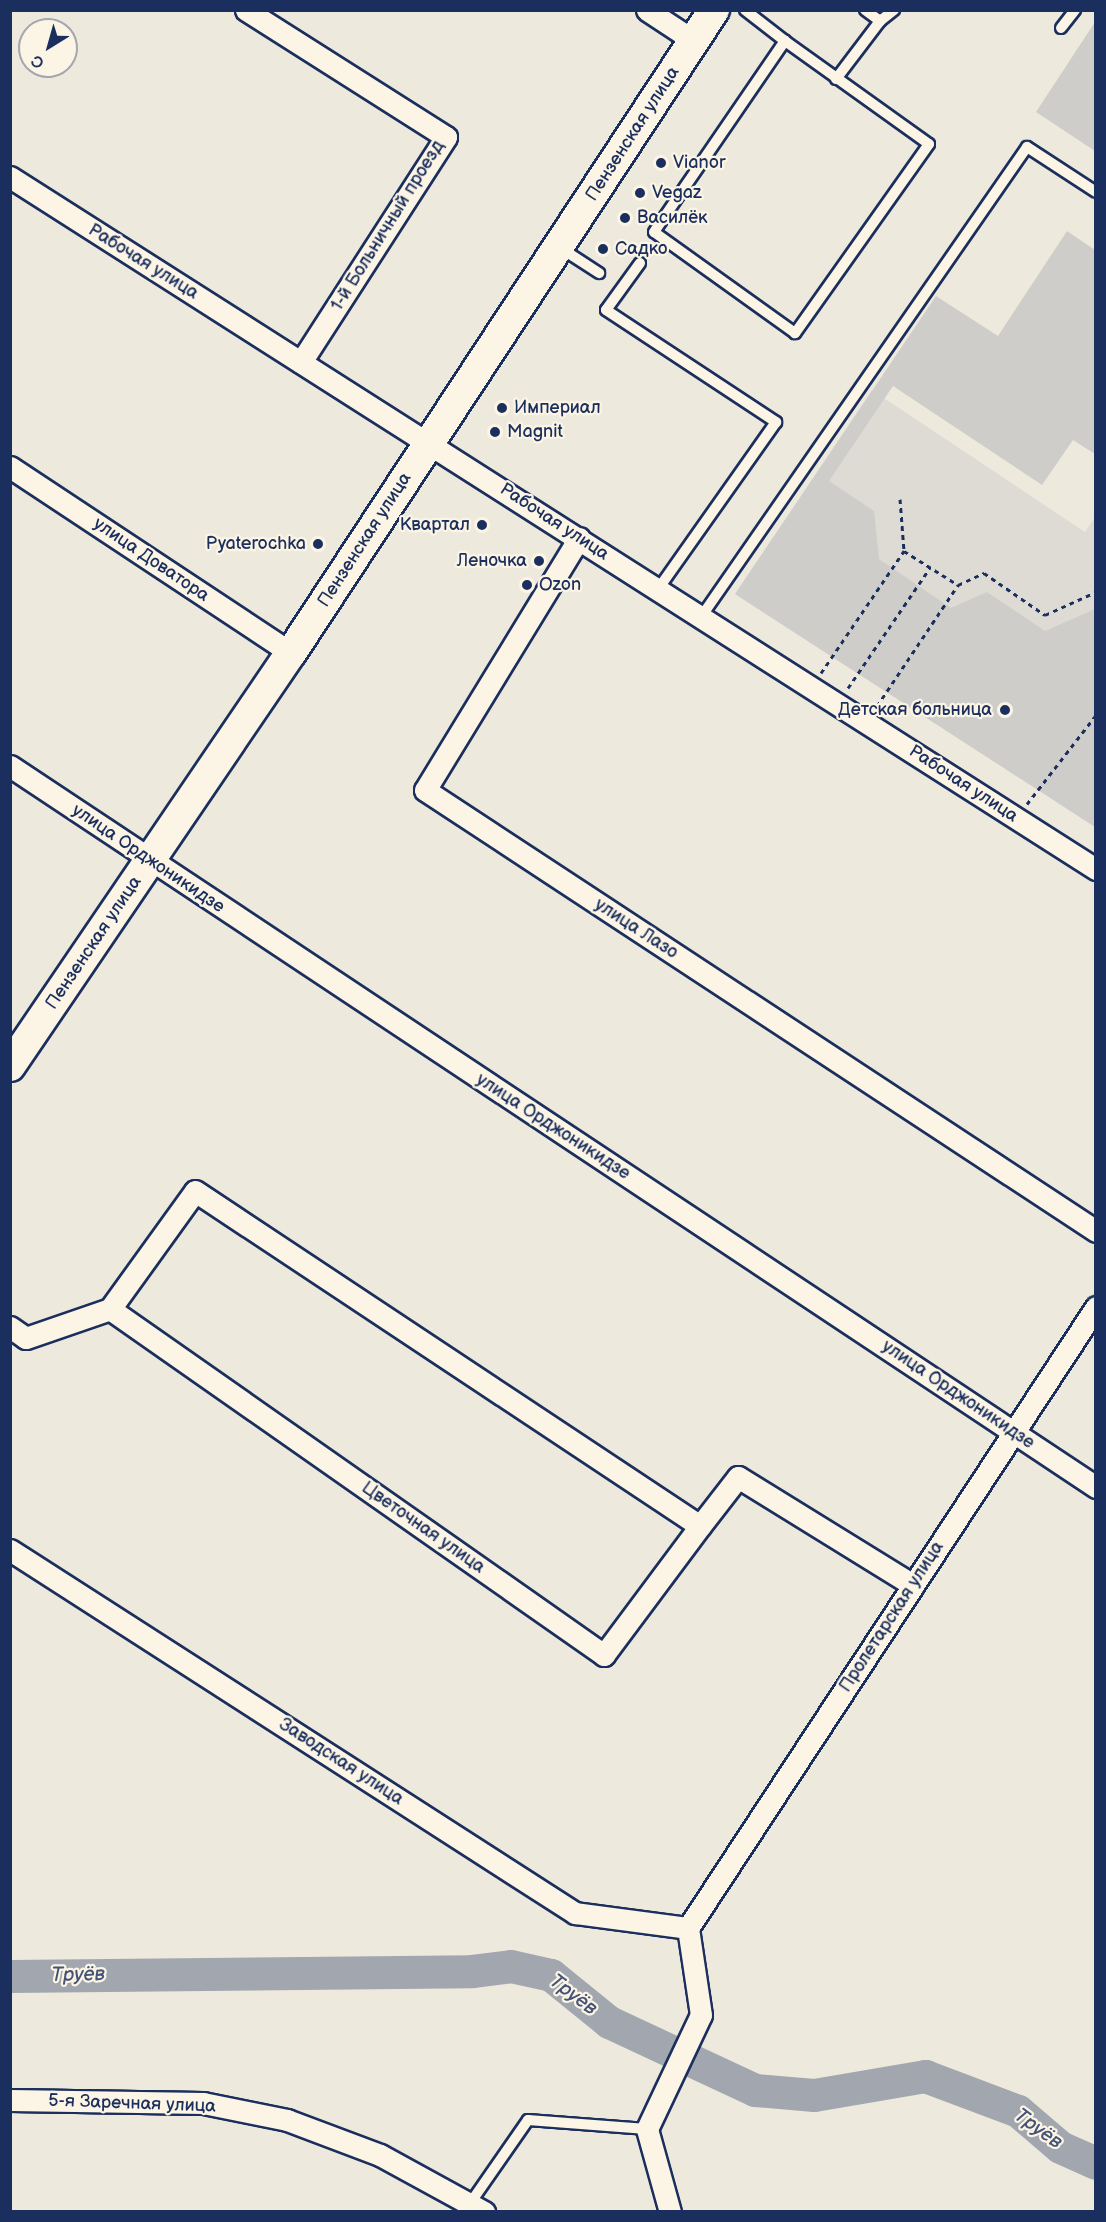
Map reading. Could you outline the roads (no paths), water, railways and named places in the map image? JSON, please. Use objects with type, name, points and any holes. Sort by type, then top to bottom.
[{"type":"street","name":"1-й Больничный проезд","points":[[246,10],[446,137],[302,362]]},
{"type":"street","points":[[647,10],[694,41]]},
{"type":"street","name":"Пензенская улица","points":[[10,1066],[291,653],[714,10]]},
{"type":"street","name":"Рабочая улица","points":[[10,177],[430,442],[1095,869]]},
{"type":"street","name":"улица Доватора","points":[[10,466],[291,653]]},
{"type":"street","name":"улица Лазо","points":[[579,538],[424,790],[1095,1231]]},
{"type":"street","name":"улица Орджоникидзе","points":[[10,766],[149,861],[1014,1431],[1095,1487]]},
{"type":"street","points":[[10,1327],[26,1338],[110,1309],[195,1191],[700,1526]]},
{"type":"street","name":"Пролетарская улица","points":[[688,1928],[1095,1307]]},
{"type":"street","name":"Цветочная улица","points":[[110,1309],[604,1655],[738,1477],[913,1585]]},
{"type":"street","name":"Заводская улица","points":[[10,1550],[575,1913],[688,1928]]},
{"type":"street","points":[[670,2211],[647,2129],[700,2015],[688,1928]]},
{"type":"street","name":"5-я Заречная улица","points":[[10,2100],[203,2103],[287,2120],[380,2155],[478,2207]]},
{"type":"lane","points":[[745,10],[836,79],[928,144],[795,333],[654,232],[785,41]]},
{"type":"lane","points":[[865,10],[880,21]]},
{"type":"lane","points":[[836,79],[880,21],[894,10]]},
{"type":"lane","points":[[1061,28],[1075,10]]},
{"type":"lane","points":[[701,617],[1028,147],[1095,192]]},
{"type":"lane","points":[[559,247],[599,273]]},
{"type":"lane","points":[[640,263],[606,310],[776,422],[658,589]]},
{"type":"lane","points":[[478,2207],[528,2120],[647,2129]]},
{"type":"waterway","name":"Труёв","points":[[10,1976],[472,1971],[511,1966],[551,1975],[609,2022],[755,2090],[814,2095],[925,2076],[1018,2111],[1060,2147],[1096,2163]]},
{"type":"place","name":"Vianor","points":[[661,163]]},
{"type":"place","name":"Vegaz","points":[[640,193]]},
{"type":"place","name":"Василёк","points":[[625,218]]},
{"type":"place","name":"Садко","points":[[603,249]]},
{"type":"place","name":"Империал","points":[[502,408]]},
{"type":"place","name":"Magnit","points":[[495,432]]},
{"type":"place","name":"Квартал","points":[[482,525]]},
{"type":"place","name":"Pyaterochka","points":[[318,544]]},
{"type":"place","name":"Леночка","points":[[539,561]]},
{"type":"place","name":"Ozon","points":[[527,585]]},
{"type":"place","name":"Детская больница","points":[[1005,710]]}]
